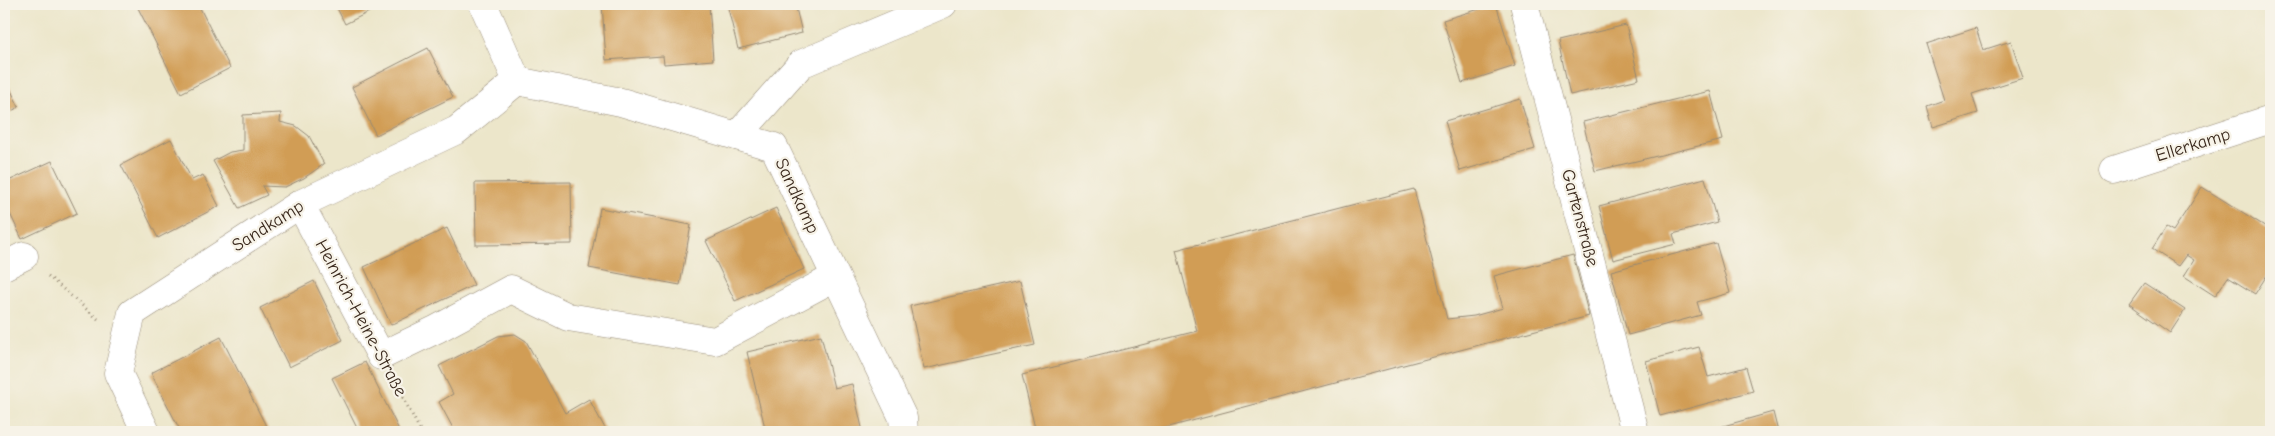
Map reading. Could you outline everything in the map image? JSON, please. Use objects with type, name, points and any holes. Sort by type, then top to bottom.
[{"type":"street","points":[[483,4],[517,81]]},
{"type":"street","points":[[737,136],[802,64],[943,4]]},
{"type":"street","name":"Gartenstraße","points":[[1524,4],[1635,432]]},
{"type":"street","name":"Sandkamp","points":[[146,432],[118,373],[132,313],[300,204],[457,130],[517,81],[621,102],[774,147],[903,418],[904,432]]},
{"type":"street","name":"Ellerkamp","points":[[2114,170],[2271,119]]},
{"type":"street","name":"Heinrich-Heine-Straße","points":[[300,204],[381,356]]},
{"type":"street","points":[[381,356],[437,329],[511,289],[568,317],[715,341],[835,277]]},
{"type":"path","points":[[14,261],[125,343]]},
{"type":"path","name":"Heinrich-Heine-Straße","points":[[381,356],[421,432]]},
{"type":"building","points":[[136,4],[198,4],[230,68],[181,93]]},
{"type":"building","points":[[335,4],[385,4],[345,24]]},
{"type":"building","points":[[602,4],[709,4],[713,60],[664,64],[663,56],[606,60]]},
{"type":"building","points":[[727,4],[795,4],[802,33],[738,49]]},
{"type":"building","points":[[1496,4],[1515,66],[1462,83],[1443,20]]},
{"type":"building","points":[[1626,25],[1639,79],[1570,95],[1558,41]]},
{"type":"building","points":[[1976,28],[1983,50],[2011,41],[2023,78],[1972,94],[1978,113],[1933,127],[1927,106],[1944,100],[1926,44]]},
{"type":"building","points":[[428,48],[453,97],[376,135],[352,87]]},
{"type":"building","points":[[4,76],[19,107],[4,115]]},
{"type":"building","points":[[1710,91],[1723,140],[1595,171],[1583,122]]},
{"type":"building","points":[[1520,99],[1535,149],[1460,171],[1445,121]]},
{"type":"building","points":[[281,113],[280,122],[296,126],[309,136],[324,164],[304,178],[285,187],[262,186],[267,195],[239,208],[213,161],[230,152],[243,150],[243,115]]},
{"type":"building","points":[[171,139],[192,180],[203,175],[219,206],[158,238],[121,165]]},
{"type":"building","points":[[52,161],[77,213],[22,239],[4,201],[4,183]]},
{"type":"building","points":[[1705,178],[1717,222],[1673,234],[1676,244],[1613,260],[1599,206]]},
{"type":"building","points":[[571,182],[572,244],[476,245],[475,183]]},
{"type":"building","points":[[2202,187],[2271,230],[2271,269],[2255,294],[2228,277],[2215,296],[2184,276],[2194,260],[2186,255],[2178,266],[2152,249],[2166,227],[2173,231]]},
{"type":"building","points":[[1414,189],[1447,319],[1474,316],[1503,308],[1494,276],[1573,255],[1589,316],[1150,432],[1036,432],[1022,375],[1197,331],[1176,250]]},
{"type":"building","points":[[600,208],[691,225],[680,285],[589,268]]},
{"type":"building","points":[[776,208],[804,269],[735,301],[706,241]]},
{"type":"building","points":[[447,228],[474,285],[391,325],[364,267]]},
{"type":"building","points":[[1716,243],[1730,293],[1697,302],[1701,315],[1628,335],[1611,271]]},
{"type":"building","points":[[314,281],[343,340],[289,367],[260,308]]},
{"type":"building","points":[[1020,281],[1035,345],[924,369],[910,306]]},
{"type":"building","points":[[2144,283],[2185,310],[2170,333],[2129,304]]},
{"type":"building","points":[[515,334],[526,341],[565,413],[589,399],[607,432],[455,432],[439,402],[453,394],[439,366],[498,336]]},
{"type":"building","points":[[821,335],[834,388],[852,384],[863,432],[766,432],[747,352]]},
{"type":"building","points":[[221,337],[269,432],[181,432],[151,373]]},
{"type":"building","points":[[1699,347],[1708,377],[1746,367],[1753,391],[1660,416],[1646,361]]},
{"type":"building","points":[[365,362],[400,432],[359,432],[332,378]]},
{"type":"building","points":[[1773,412],[1778,432],[1702,432]]}]
